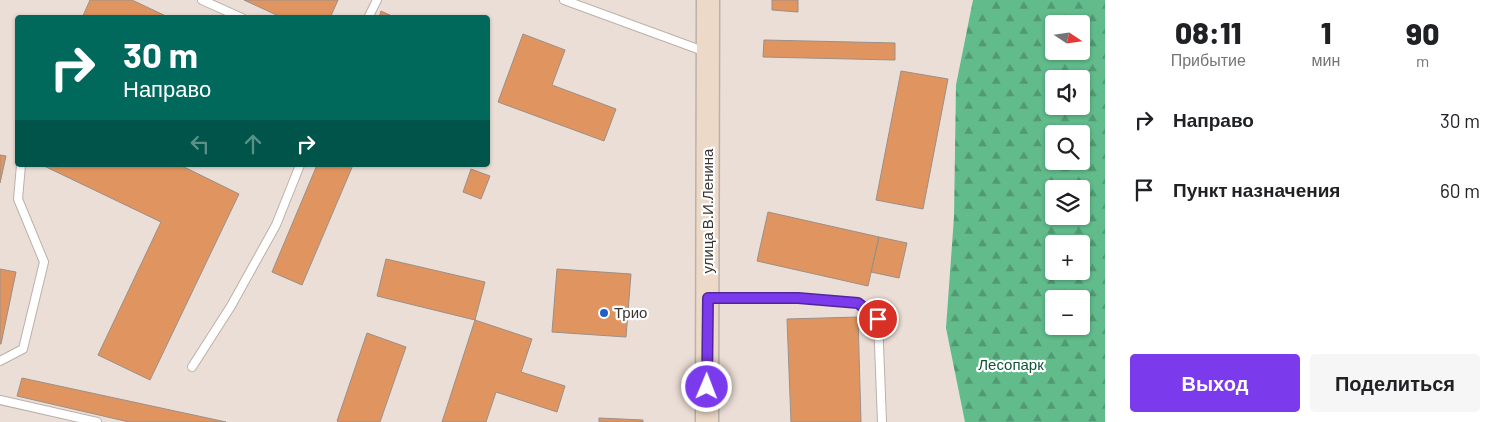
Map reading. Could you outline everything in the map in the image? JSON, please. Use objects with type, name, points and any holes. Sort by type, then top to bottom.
[{"type":"main road","name":"улица В.И.Ленина","points":[[707,422],[708,0]]},
{"type":"lane","points":[[202,0],[235,15]]},
{"type":"lane","points":[[370,15],[377,0]]},
{"type":"lane","points":[[564,0],[708,53]]},
{"type":"lane","points":[[0,361],[24,349],[44,262],[18,199],[21,167]]},
{"type":"lane","points":[[192,367],[231,306],[276,225],[299,167]]},
{"type":"lane","points":[[708,298],[798,298],[858,303],[878,319],[882,422]]},
{"type":"lane","points":[[0,400],[97,422]]},
{"type":"green space","name":"Лесопарк","points":[[973,0],[1105,0],[1105,422],[965,422],[946,328],[954,217],[956,85]]},
{"type":"building","points":[[90,0],[132,0],[164,15],[83,15]]},
{"type":"building","points":[[244,0],[338,0],[331,15],[276,15]]},
{"type":"building","points":[[772,0],[798,0],[798,12],[772,10]]},
{"type":"building","points":[[381,11],[390,15],[380,15]]},
{"type":"building","points":[[523,34],[565,50],[552,85],[616,109],[604,141],[498,102]]},
{"type":"building","points":[[764,40],[895,43],[895,60],[763,57]]},
{"type":"building","points":[[901,71],[948,79],[923,209],[876,200]]},
{"type":"building","points":[[0,155],[6,156],[0,183]]},
{"type":"building","points":[[46,167],[184,167],[239,194],[150,380],[98,355],[161,222]]},
{"type":"building","points":[[316,167],[352,167],[302,285],[272,272]]},
{"type":"building","points":[[471,169],[490,176],[481,199],[463,192]]},
{"type":"building","points":[[768,212],[879,237],[868,286],[757,261]]},
{"type":"building","points":[[879,237],[907,243],[899,278],[871,272]]},
{"type":"building","points":[[386,259],[485,282],[475,320],[377,296]]},
{"type":"building","points":[[0,269],[16,272],[1,344],[0,344]]},
{"type":"building","points":[[557,269],[631,274],[626,337],[552,332]]},
{"type":"building","points":[[858,317],[861,422],[791,422],[787,319]]},
{"type":"building","points":[[475,320],[532,339],[521,372],[565,386],[557,412],[496,392],[486,422],[442,422]]},
{"type":"building","points":[[367,333],[406,347],[380,422],[337,421]]},
{"type":"building","points":[[22,378],[226,422],[129,422],[17,396]]},
{"type":"building","points":[[599,418],[643,420],[643,422],[599,422]]},
{"type":"place","name":"Трио","points":[[604,313]]},
{"type":"route","points":[[707,387],[708,298],[798,298],[858,303],[878,319]]}]
